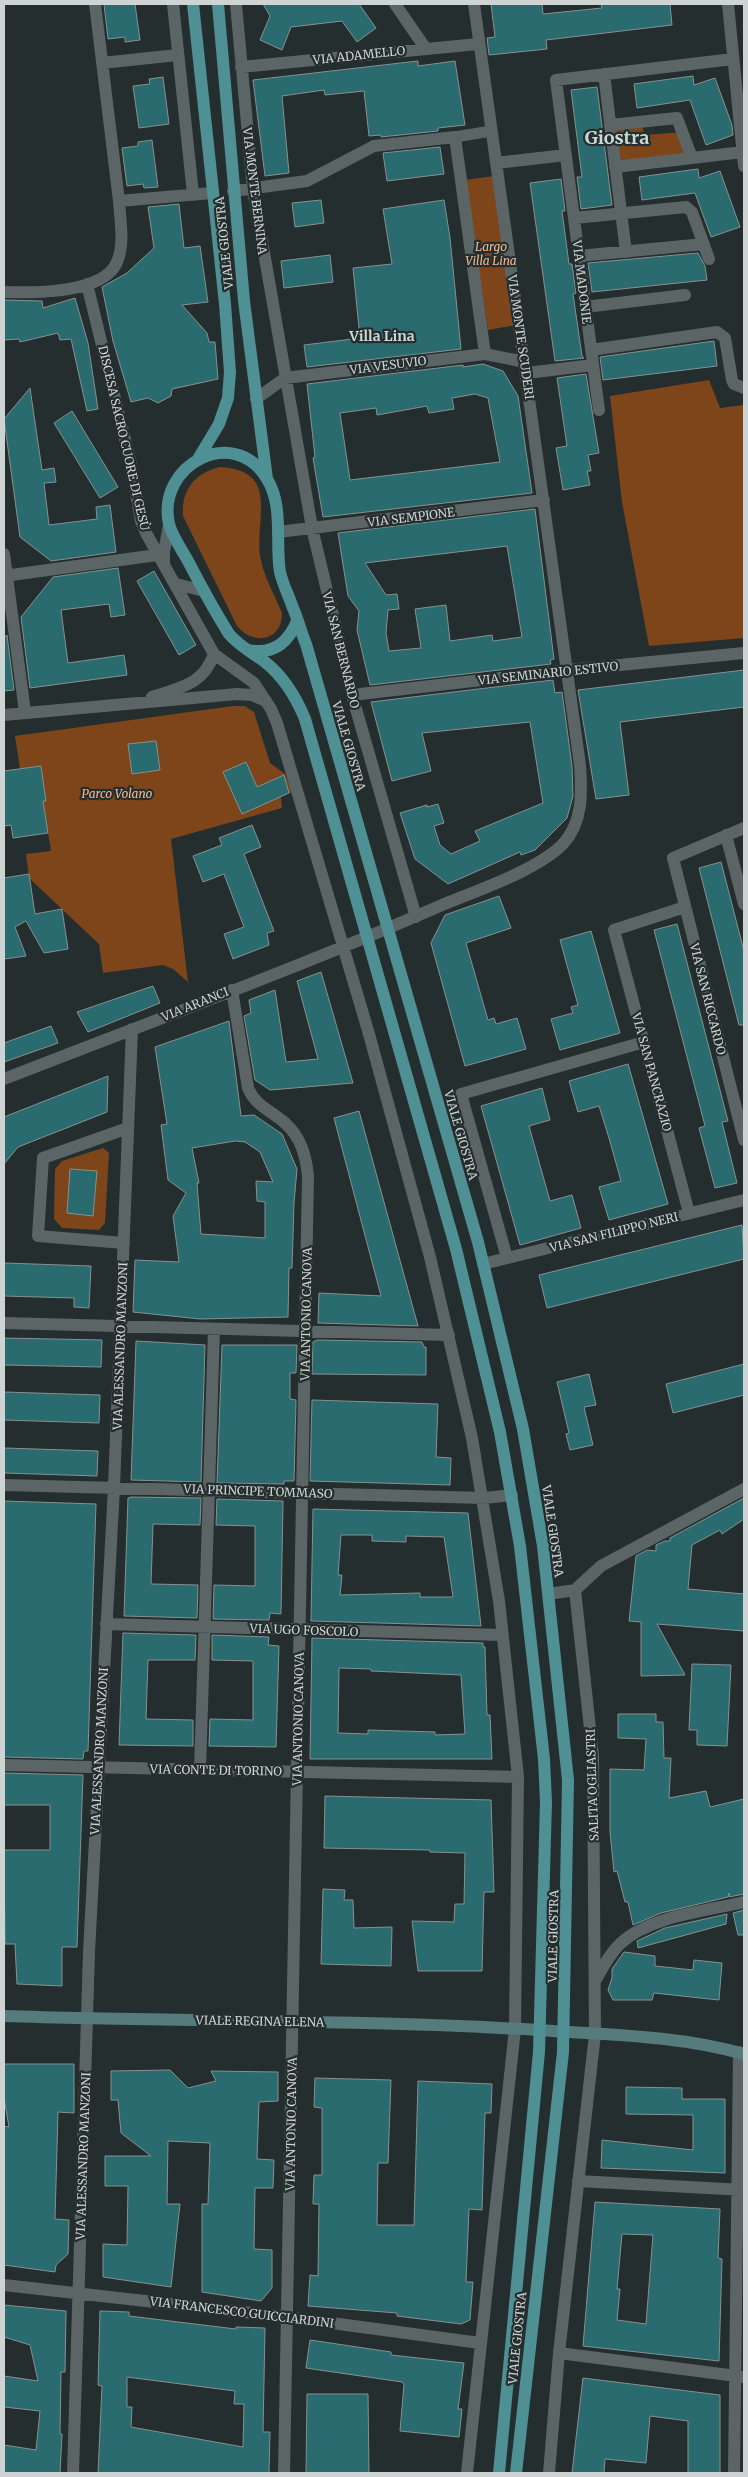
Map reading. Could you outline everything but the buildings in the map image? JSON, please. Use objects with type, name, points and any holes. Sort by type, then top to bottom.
[{"type":"main road","name":"VIALE GIOSTRA","points":[[193,4],[212,193],[226,304],[230,386],[218,424],[198,459]]},
{"type":"main road","name":"VIALE GIOSTRA","points":[[218,4],[233,191],[256,399],[268,479],[274,500],[281,575],[306,644],[483,1264],[523,1429],[543,1546],[569,1802],[564,2032],[516,2473]]},
{"type":"main road","points":[[170,524],[170,497],[174,484],[180,472],[198,459],[222,453],[232,454],[255,465],[268,479]]},
{"type":"main road","name":"VIALE GIOSTRA","points":[[170,524],[204,591],[229,634],[274,670],[298,703],[368,936],[456,1249],[500,1432],[512,1495],[520,1546],[546,1780],[540,2031],[499,2473]]},
{"type":"main road","points":[[247,650],[257,652],[278,648],[292,633],[297,621]]},
{"type":"main road","name":"VIALE REGINA ELENA","points":[[4,2016],[292,2021],[515,2029],[594,2034]]},
{"type":"main road","points":[[594,2034],[676,2041],[741,2053]]},
{"type":"street","points":[[4,292],[56,292],[87,284],[103,276],[116,264],[120,244],[119,201],[96,4]]},
{"type":"street","points":[[173,4],[193,194]]},
{"type":"street","name":"VIA MONTE BERNINA","points":[[236,4],[253,189],[285,378]]},
{"type":"street","points":[[395,4],[426,49]]},
{"type":"street","name":"VIA MONTE SCUDERI","points":[[416,917],[527,868],[556,851],[571,832],[578,819],[582,789],[526,367],[473,4]]},
{"type":"street","points":[[728,4],[744,166]]},
{"type":"street","name":"VIA ADAMELLO","points":[[241,67],[478,44]]},
{"type":"street","points":[[102,63],[178,55]]},
{"type":"street","points":[[626,252],[604,74],[733,59]]},
{"type":"street","name":"VIA MADONIE","points":[[599,410],[556,80],[604,74]]},
{"type":"street","points":[[610,125],[677,118],[692,158]]},
{"type":"street","points":[[233,191],[306,181],[374,146],[491,131]]},
{"type":"street","points":[[455,136],[485,354]]},
{"type":"street","points":[[616,167],[743,152]]},
{"type":"street","points":[[496,163],[566,155]]},
{"type":"street","points":[[119,201],[212,193]]},
{"type":"street","points":[[574,218],[686,206],[692,212],[709,259]]},
{"type":"street","points":[[579,256],[704,244]]},
{"type":"street","name":"DISCESA SACRO CUORE DI GESÙ","points":[[87,284],[130,460],[141,521],[214,654],[254,683],[266,701]]},
{"type":"street","points":[[585,307],[685,295]]},
{"type":"street","points":[[591,350],[717,332],[724,338],[732,380],[734,384],[744,388]]},
{"type":"street","name":"VIA VESUVIO","points":[[256,399],[285,378],[485,354],[526,367],[593,365]]},
{"type":"street","name":"VIA SAN BERNARDO","points":[[285,378],[312,528],[352,695],[416,917]]},
{"type":"street","name":"VIA SEMPIONE","points":[[278,532],[544,500]]},
{"type":"street","points":[[5,576],[161,560],[170,524]]},
{"type":"street","points":[[4,554],[5,576],[25,712]]},
{"type":"street","points":[[176,584],[204,591]]},
{"type":"street","points":[[141,701],[194,682],[210,666],[214,654]]},
{"type":"street","name":"VIA SEMINARIO ESTIVO","points":[[352,695],[566,670],[744,654]]},
{"type":"street","points":[[4,715],[141,701],[236,694],[252,695],[266,701],[278,723],[343,946],[427,1248],[449,1336],[484,1498],[518,1777],[515,2029],[467,2473]]},
{"type":"street","points":[[744,828],[726,835],[744,904]]},
{"type":"street","name":"VIA SAN RICCARDO","points":[[726,835],[672,858],[744,1140]]},
{"type":"street","name":"VIA SAN PANCRAZIO","points":[[685,907],[614,930],[689,1213]]},
{"type":"street","name":"VIA ARANCI","points":[[4,1079],[416,917]]},
{"type":"street","name":"VIA ANTONIO CANOVA","points":[[232,990],[248,1088],[252,1098],[260,1106],[284,1122],[295,1134],[306,1160],[308,1176],[284,2473]]},
{"type":"street","name":"VIA ALESSANDRO MANZONI","points":[[73,2473],[87,2018],[98,1767],[114,1487],[132,1029]]},
{"type":"street","points":[[507,1258],[461,1094],[644,1042]]},
{"type":"street","points":[[124,1243],[38,1236],[43,1158],[128,1128]]},
{"type":"street","name":"VIA SAN FILIPPO NERI","points":[[483,1264],[744,1200]]},
{"type":"street","points":[[4,1323],[214,1330],[306,1330],[449,1336]]},
{"type":"street","points":[[200,1770],[214,1330]]},
{"type":"street","name":"VIA PRINCIPE TOMMASO","points":[[4,1485],[484,1498],[512,1495]]},
{"type":"street","points":[[548,1594],[575,1590],[601,1566],[744,1489]]},
{"type":"street","name":"SALITA OGLIASTRI","points":[[575,1590],[593,1756],[594,2034]]},
{"type":"street","name":"VIA UGO FOSCOLO","points":[[106,1624],[502,1635]]},
{"type":"street","name":"VIA CONTE DI TORINO","points":[[4,1765],[518,1777]]},
{"type":"street","points":[[595,1980],[612,1952],[639,1929],[664,1921],[744,1902]]},
{"type":"street","points":[[549,2473],[559,2353],[594,2034]]},
{"type":"street","points":[[734,2473],[740,2376],[741,2053]]},
{"type":"street","points":[[578,2181],[741,2190]]},
{"type":"street","name":"VIA FRANCESCO GUICCIARDINI","points":[[4,2285],[287,2317],[480,2343]]},
{"type":"street","points":[[559,2353],[740,2376]]},
{"type":"green space","points":[[642,121],[644,135],[683,132],[692,158],[615,167],[610,125]]},
{"type":"green space","name":"Largo Villa Lina","points":[[494,176],[516,325],[488,330],[465,180]]},
{"type":"green space","points":[[709,380],[720,408],[744,405],[744,638],[649,646],[622,502],[610,396]]},
{"type":"green space","points":[[220,467],[239,470],[251,477],[258,487],[261,499],[259,541],[261,563],[282,613],[281,622],[277,630],[266,638],[251,636],[237,626],[183,516],[184,498],[191,484],[203,474]]},
{"type":"green space","name":"Parco Volano","points":[[233,706],[245,706],[254,712],[270,763],[285,774],[292,792],[281,797],[282,808],[171,839],[188,982],[173,969],[163,965],[103,973],[99,944],[29,878],[26,854],[51,851],[43,801],[46,800],[41,766],[20,769],[15,736]]},
{"type":"green space","points":[[103,1148],[109,1153],[105,1223],[99,1230],[62,1228],[54,1219],[55,1169],[62,1161]]},
{"type":"district","name":"Giostra","points":[[617,137]]},
{"type":"district","name":"Villa Lina","points":[[382,336]]}]
